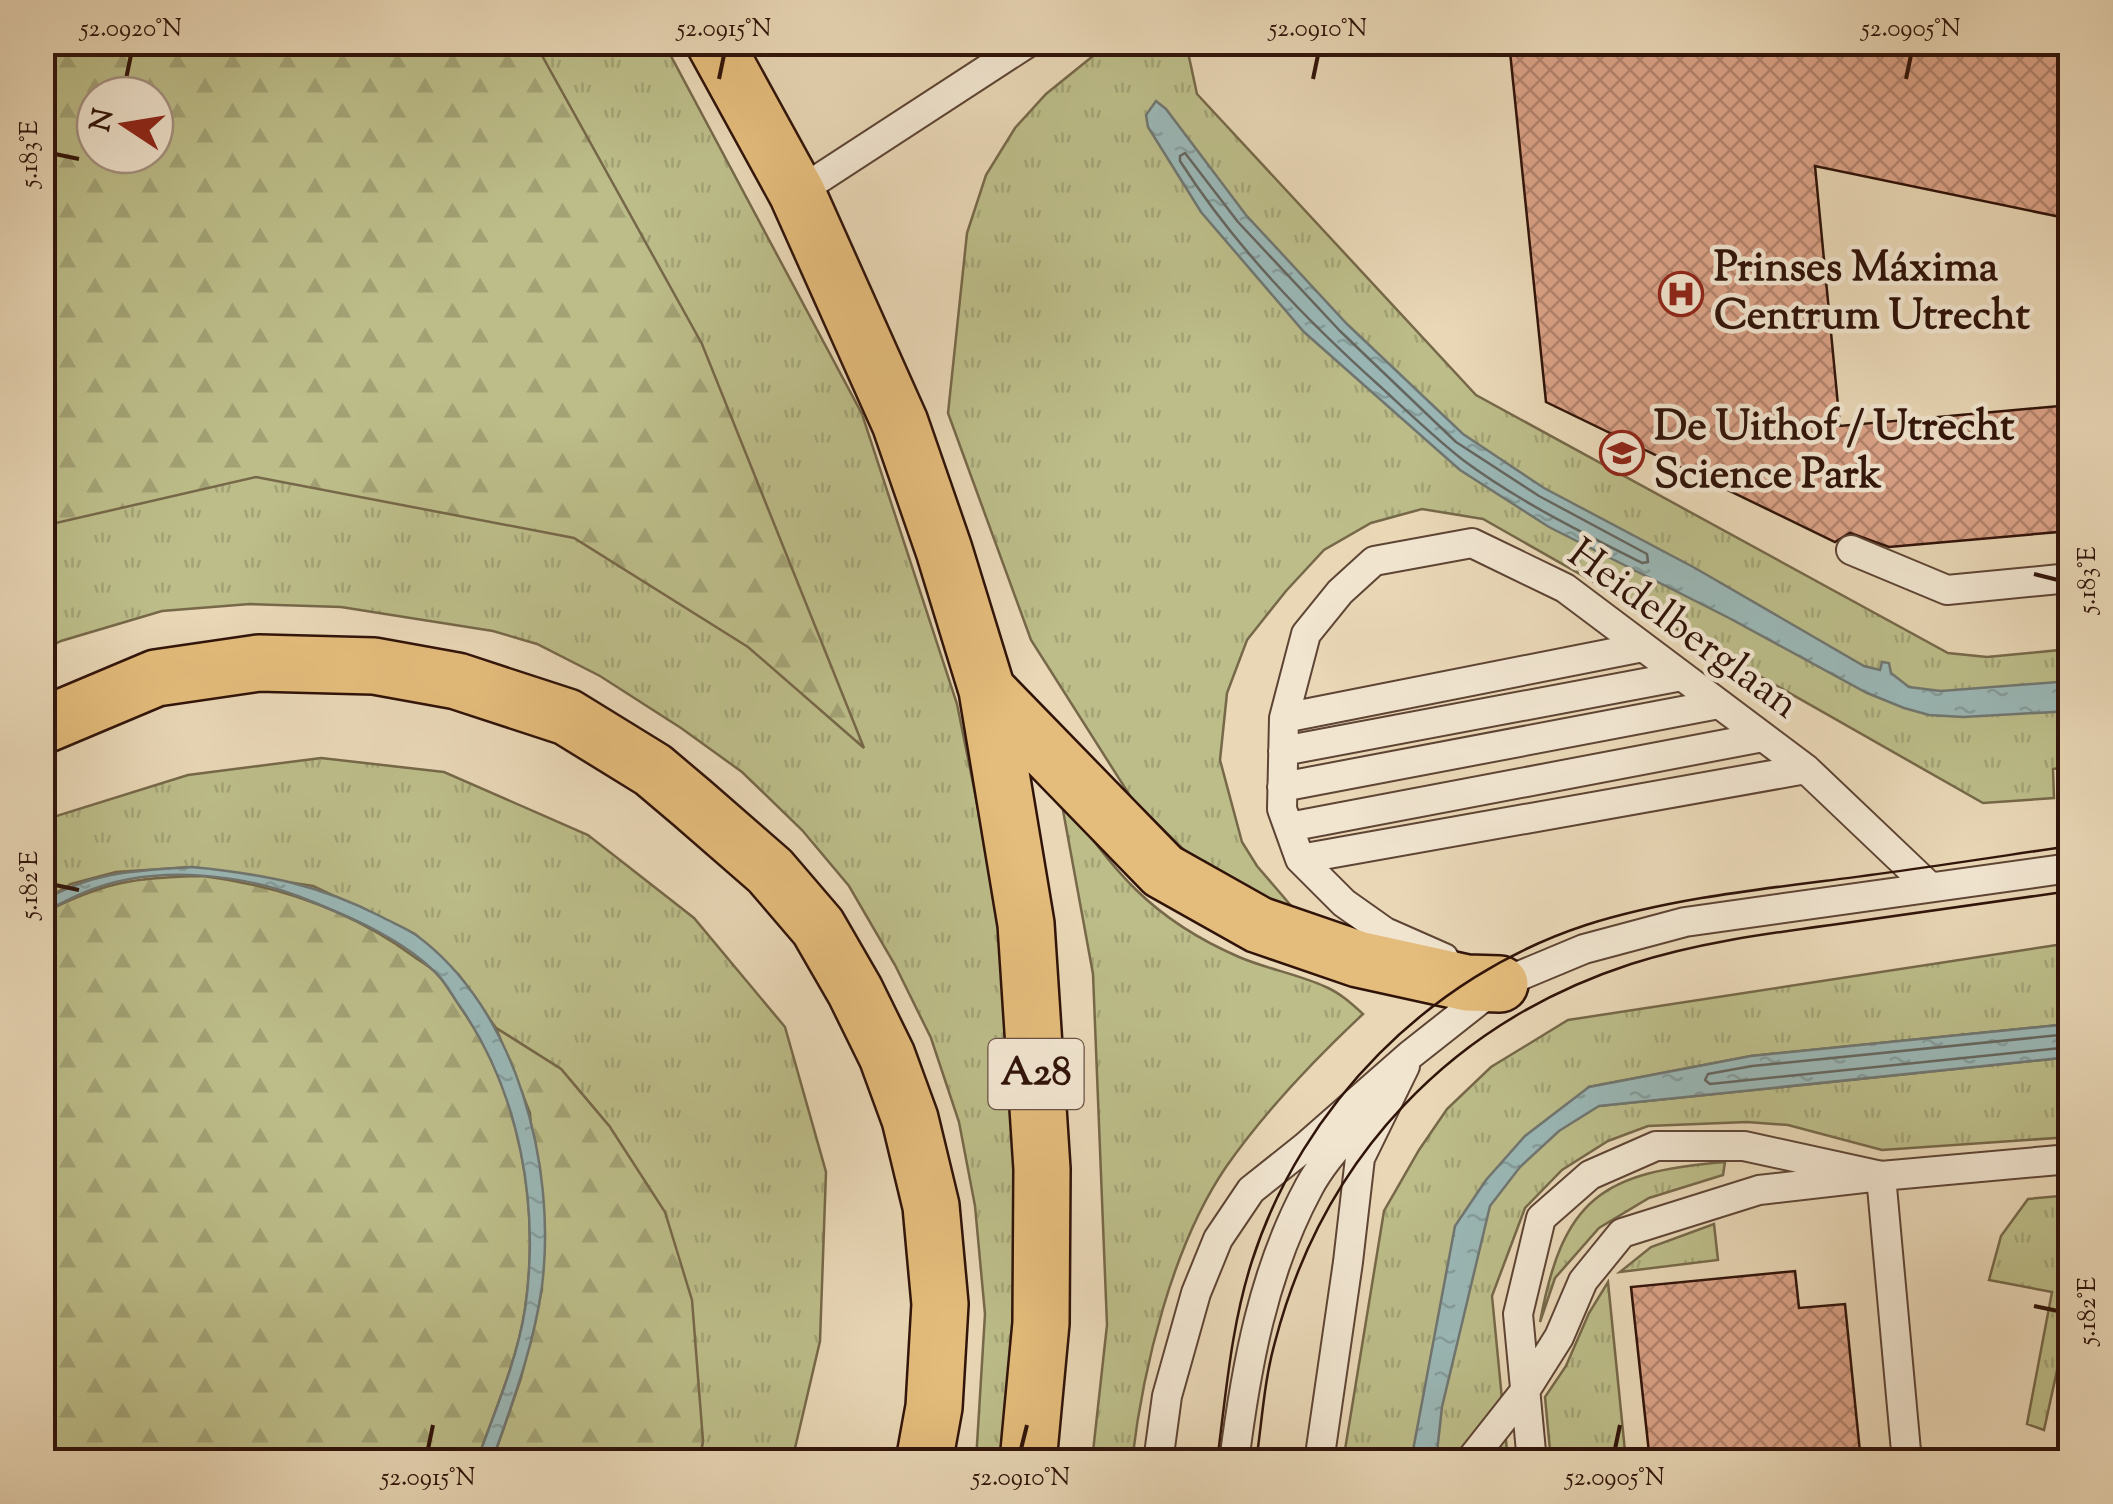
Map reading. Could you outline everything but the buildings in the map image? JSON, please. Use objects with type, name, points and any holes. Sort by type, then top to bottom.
[{"type":"highway","name":"A28","points":[[714,42],[797,193],[900,423],[987,690],[1026,924],[1042,1168],[1041,1323],[1028,1462]]},
{"type":"highway","points":[[42,726],[156,678],[259,663],[374,666],[457,681],[567,717],[653,770],[692,802],[770,871],[818,927],[887,1056],[910,1119],[931,1206],[940,1304],[934,1408],[924,1462]]},
{"type":"highway","points":[[987,690],[1163,871],[1259,925],[1358,960],[1467,982],[1500,984]]},
{"type":"lane","points":[[797,193],[1028,42]]},
{"type":"lane","name":"Heidelberglaan","points":[[1500,984],[1385,932],[1344,903],[1300,858],[1282,809],[1284,718],[1306,634],[1340,592],[1374,561],[1472,543],[1565,588],[1806,770],[1930,887]]},
{"type":"lane","points":[[1851,550],[1947,590],[2070,578]]},
{"type":"lane","points":[[1284,718],[1643,647]]},
{"type":"lane","points":[[1282,751],[1682,676]]},
{"type":"lane","points":[[1282,788],[1719,704]]},
{"type":"lane","points":[[1289,827],[1763,737]]},
{"type":"lane","points":[[1300,858],[1806,770]]},
{"type":"lane","points":[[1158,1462],[1167,1396],[1196,1293],[1218,1239],[1251,1190],[1410,1054],[1500,984],[1584,949],[1686,922],[2070,868]]},
{"type":"lane","points":[[1234,1462],[1266,1288],[1286,1235],[1310,1184],[1410,1054]]},
{"type":"lane","points":[[1319,1462],[1360,1158],[1410,1054]]},
{"type":"lane","points":[[1532,1462],[1518,1314],[1540,1218],[1590,1176],[1656,1146],[1744,1146],[1881,1176]]},
{"type":"lane","points":[[1468,1462],[1525,1390],[1559,1337],[1583,1282],[1622,1233],[1759,1190],[2070,1159]]},
{"type":"lane","points":[[1881,1176],[1907,1462]]},
{"type":"green space","points":[[42,43],[535,43],[702,344],[864,748],[748,647],[574,538],[256,477],[43,526]]},
{"type":"green space","points":[[43,43],[664,43],[862,414],[957,704],[992,878],[1026,1140],[1003,1461],[976,1461],[985,1314],[975,1206],[959,1122],[931,1038],[849,886],[802,830],[742,772],[600,676],[537,644],[493,631],[341,607],[250,604],[162,611],[43,650]]},
{"type":"green space","points":[[1109,43],[1186,43],[1197,94],[1476,395],[1948,653],[1987,657],[2070,649],[2070,766],[2053,769],[2054,798],[1983,803],[1483,519],[1422,509],[1371,523],[1324,550],[1247,640],[1227,693],[1220,760],[1242,842],[1299,915],[1219,876],[1185,851],[1132,799],[1031,640],[948,413],[967,233],[986,175],[1015,128],[1046,94]]},
{"type":"green space","points":[[321,758],[444,772],[588,835],[694,918],[785,1027],[826,1172],[820,1341],[792,1461],[699,1461],[703,1441],[610,1127],[561,1069],[496,1028],[459,975],[415,934],[313,886],[192,867],[116,872],[71,884],[43,901],[43,825],[53,817],[188,775]]},
{"type":"green space","points":[[1060,794],[1117,869],[1157,909],[1239,957],[1331,989],[1363,1014],[1274,1106],[1241,1146],[1207,1198],[1175,1270],[1163,1309],[1144,1387],[1132,1461],[1092,1461],[1107,1325],[1093,974]]},
{"type":"green space","points":[[203,876],[259,886],[313,902],[389,940],[432,969],[480,1039],[498,1075],[521,1151],[530,1231],[529,1271],[517,1348],[477,1461],[43,1462],[43,913],[120,883]]},
{"type":"green space","points":[[2070,943],[2070,1024],[1751,1056],[1589,1087],[1599,1106],[2070,1057],[2070,1137],[1882,1150],[1788,1125],[1747,1122],[1648,1126],[1608,1141],[1562,1170],[1525,1208],[1492,1296],[1508,1461],[1343,1462],[1384,1211],[1447,1109],[1491,1067],[1568,1020]]},
{"type":"green space","points":[[496,1028],[561,1069],[610,1127],[665,1212],[692,1300],[703,1441],[699,1461],[492,1462],[521,1378],[542,1289],[530,1113]]},
{"type":"green space","points":[[1725,1162],[1723,1175],[1649,1198],[1599,1228],[1555,1278],[1540,1322],[1561,1246],[1576,1220],[1595,1199],[1618,1184],[1647,1174]]},
{"type":"green space","points":[[2070,1195],[2070,1311],[2044,1430],[2027,1424],[2052,1292],[1989,1280],[2001,1236],[2028,1199]]},
{"type":"green space","points":[[1714,1224],[1718,1260],[1620,1272],[1651,1247]]},
{"type":"green space","points":[[1608,1282],[1626,1461],[1551,1461],[1545,1397],[1566,1366],[1589,1313]]},
{"type":"water","points":[[1156,101],[1246,215],[1347,324],[1463,434],[1544,488],[1695,568],[1864,666],[1880,670],[1882,662],[1889,663],[1891,673],[1909,687],[1941,691],[2070,681],[2070,711],[1963,717],[1929,715],[1904,708],[1867,693],[1549,527],[1460,470],[1304,332],[1201,212],[1148,127],[1146,115]]},
{"type":"water","points":[[192,867],[266,877],[312,889],[408,930],[451,966],[480,1004],[504,1047],[523,1093],[535,1142],[545,1240],[534,1331],[492,1461],[477,1461],[517,1348],[525,1309],[530,1230],[527,1190],[511,1112],[480,1039],[443,981],[410,951],[362,924],[286,892],[229,878],[169,875],[110,884],[43,913],[43,901],[97,878]]},
{"type":"water","points":[[2070,1024],[2070,1057],[1599,1106],[1559,1131],[1520,1167],[1490,1206],[1442,1407],[1436,1461],[1411,1461],[1455,1226],[1486,1180],[1525,1136],[1589,1087],[1751,1056]]},
{"type":"tram line","points":[[1217,1462],[1239,1310],[1252,1261],[1274,1204],[1303,1150],[1339,1100],[1379,1054],[1425,1013],[1475,977],[1529,948],[1615,917],[1734,893],[2070,846]]},
{"type":"tram line","points":[[1256,1462],[1275,1342],[1297,1275],[1325,1214],[1361,1157],[1403,1106],[1451,1061],[1506,1022],[1566,990],[1631,964],[1680,950],[2070,891]]},
{"type":"place","name":"Prinses Máxima Centrum Utrecht","points":[[1681,294]]},
{"type":"place","name":"De Uithof / Utrecht Science Park","points":[[1622,453]]}]
